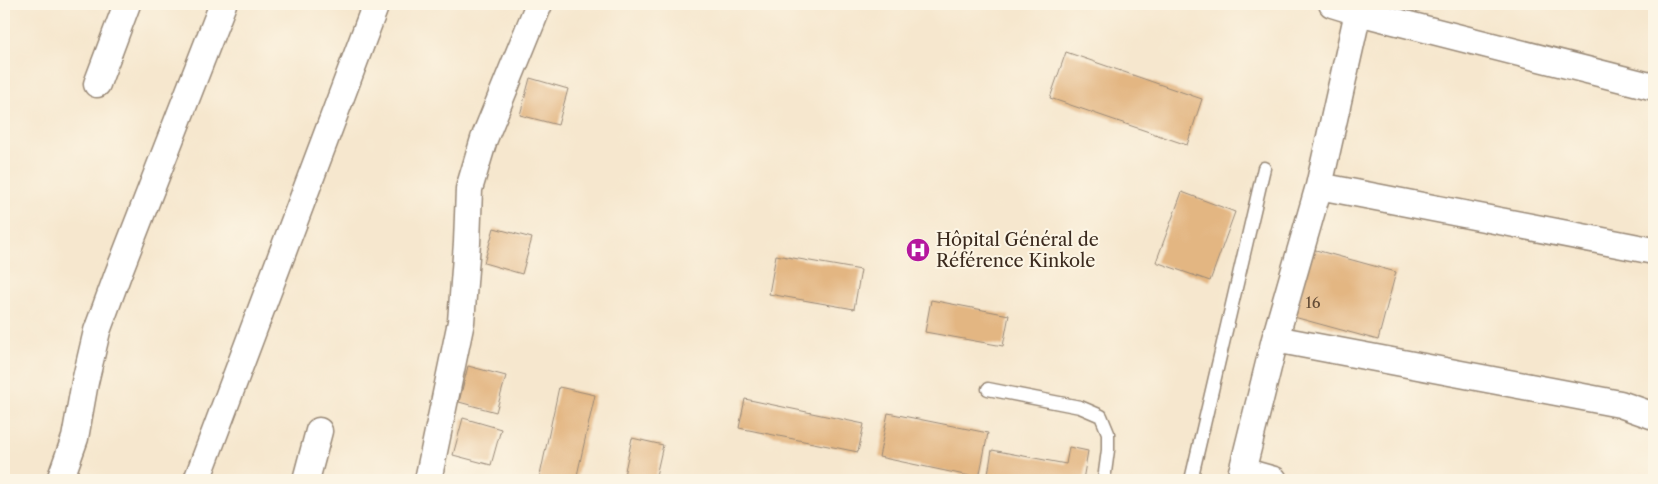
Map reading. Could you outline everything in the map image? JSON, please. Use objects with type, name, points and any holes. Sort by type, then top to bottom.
[{"type":"street","points":[[98,84],[127,4]]},
{"type":"street","points":[[60,480],[76,438],[84,382],[98,331],[118,274],[223,4]]},
{"type":"street","points":[[197,480],[376,4]]},
{"type":"street","points":[[428,480],[461,322],[468,243],[469,190],[484,139],[539,4]]},
{"type":"street","points":[[1332,4],[1654,87]]},
{"type":"street","points":[[1274,480],[1241,476],[1275,339],[1319,186],[1358,12]]},
{"type":"street","points":[[1319,186],[1654,251]]},
{"type":"street","points":[[1275,339],[1620,404],[1654,416]]},
{"type":"street","points":[[306,480],[319,432]]},
{"type":"lane","points":[[1191,480],[1264,168]]},
{"type":"lane","points":[[988,390],[1080,407],[1101,416],[1108,433],[1104,480]]},
{"type":"building","points":[[1066,52],[1202,99],[1187,145],[1050,98]]},
{"type":"building","points":[[530,78],[568,89],[558,125],[520,115]]},
{"type":"building","points":[[1182,192],[1235,212],[1210,281],[1156,262]]},
{"type":"building","points":[[494,228],[532,238],[522,274],[484,263]]},
{"type":"building","points":[[1312,249],[1396,272],[1378,340],[1294,317]]},
{"type":"building","points":[[776,255],[861,270],[854,309],[769,294]]},
{"type":"building","points":[[931,300],[1009,315],[1003,346],[925,332]]},
{"type":"building","points":[[468,366],[506,376],[496,412],[459,402]]},
{"type":"building","points":[[559,387],[595,395],[576,480],[539,480]]},
{"type":"building","points":[[745,399],[864,424],[858,452],[739,428]]},
{"type":"building","points":[[888,413],[988,433],[979,478],[879,457]]},
{"type":"building","points":[[463,418],[501,429],[491,465],[453,455]]},
{"type":"building","points":[[632,438],[663,445],[655,480],[623,480]]},
{"type":"building","points":[[1069,447],[1088,451],[1083,480],[987,480],[992,450],[1066,464]]},
{"type":"place","name":"Hôpital Général de Référence Kinkole","points":[[918,250]]}]
